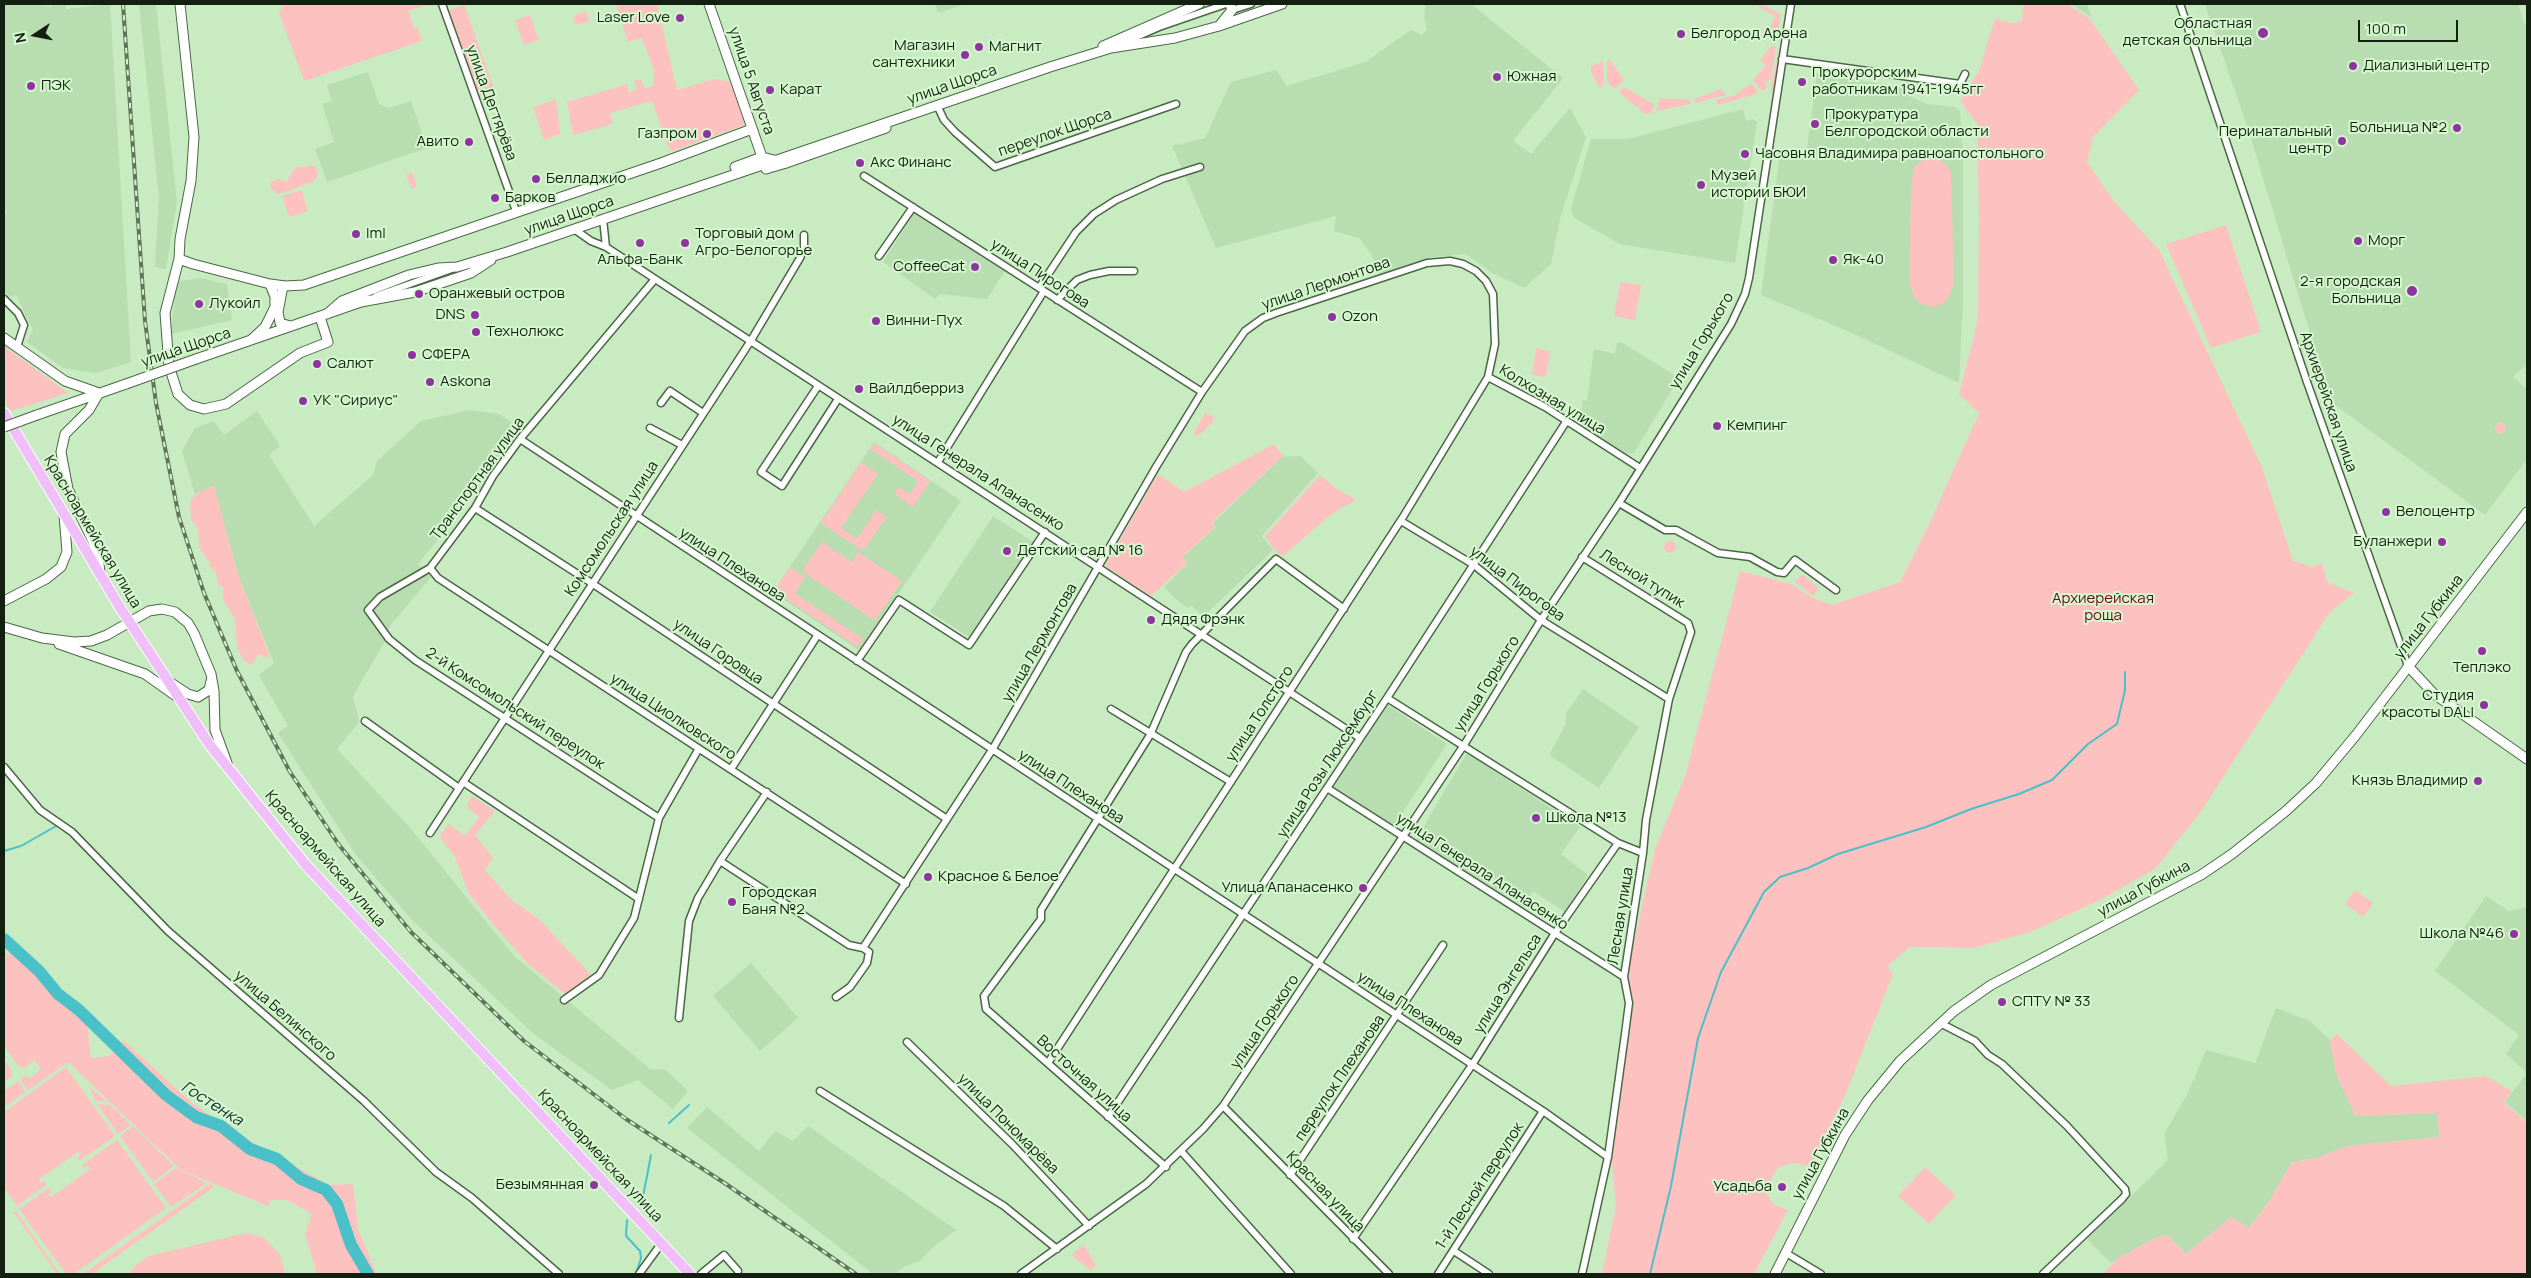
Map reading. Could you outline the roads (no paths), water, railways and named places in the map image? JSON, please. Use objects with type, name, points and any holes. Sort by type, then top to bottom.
[{"type":"main road","points":[[180,4],[194,137],[191,182],[180,239],[180,259],[166,307],[165,338],[174,388],[190,405],[209,410],[226,404],[300,353],[328,342],[323,315],[342,301],[401,278],[438,268],[457,267]]},
{"type":"main road","name":"улица 5 Августа","points":[[709,4],[754,133],[766,160]]},
{"type":"main road","points":[[1081,57],[1157,21],[1199,4]]},
{"type":"main road","name":"улица Щорса","points":[[457,267],[664,198],[766,160],[1081,57],[1111,48],[1175,38],[1219,26],[1282,4]]},
{"type":"main road","points":[[1219,26],[1230,6]]},
{"type":"main road","points":[[766,160],[786,163],[885,129],[913,113]]},
{"type":"main road","points":[[180,259],[270,284],[283,286],[313,283],[516,212],[754,133]]},
{"type":"main road","points":[[361,302],[415,292],[471,273],[500,254]]},
{"type":"main road","points":[[250,341],[265,327],[275,307],[275,297],[270,284]]},
{"type":"main road","points":[[283,286],[279,299],[279,318],[280,323],[290,326]]},
{"type":"main road","name":"улица Щорса","points":[[4,427],[361,302]]},
{"type":"main road","points":[[4,338],[64,382],[99,393],[89,410],[66,434],[61,452],[68,489],[98,552],[101,575]]},
{"type":"main road","name":"Красноармейская улица","points":[[4,413],[164,678],[235,779],[331,893],[510,1080],[690,1274]]},
{"type":"main road","name":"улица Губкина","points":[[1774,1274],[1845,1135],[1868,1100],[1900,1061],[1940,1023],[1991,985],[2176,889],[2237,851],[2286,811],[2316,782],[2356,735],[2527,512]]},
{"type":"main road","points":[[4,601],[46,579],[60,567],[66,552],[64,515]]},
{"type":"main road","points":[[42,638],[74,642],[91,641],[107,635],[149,611],[169,610],[188,623],[214,684],[216,738],[235,779]]},
{"type":"main road","points":[[4,628],[42,638],[146,674],[178,698]]},
{"type":"main road","points":[[164,678],[188,694],[202,696],[209,690],[211,684],[207,664]]},
{"type":"main road","points":[[2408,666],[2434,694],[2527,759]]},
{"type":"street","name":"улица Дегтярёва","points":[[442,4],[516,212]]},
{"type":"street","name":"улица Щорса","points":[[1111,48],[1160,27],[1230,6],[1251,4]]},
{"type":"street","name":"улица Горького","points":[[1021,1274],[1089,1226],[1166,1167],[1223,1106],[1464,745],[1541,620],[1619,503],[1722,338],[1745,294],[1761,206],[1791,4]]},
{"type":"street","name":"Архиерейская улица","points":[[2180,4],[2307,382],[2408,666]]},
{"type":"street","points":[[1782,59],[1960,84],[1965,74]]},
{"type":"street","name":"переулок Щорса","points":[[937,105],[944,120],[955,132],[995,167],[1176,104]]},
{"type":"street","points":[[938,462],[1076,232],[1094,214],[1116,200],[1162,179],[1200,167]]},
{"type":"street","name":"улица Пирогова","points":[[864,176],[1202,392]]},
{"type":"street","points":[[880,256],[913,206]]},
{"type":"street","points":[[603,219],[606,247]]},
{"type":"street","name":"улица Генерала Апанасенко","points":[[574,229],[591,241],[606,247],[1360,738]]},
{"type":"street","name":"Комсомольская улица","points":[[430,833],[548,649],[750,342],[800,258],[804,248],[804,235]]},
{"type":"street","name":"Колхозная улица","points":[[1427,264],[1450,261],[1463,264],[1476,271],[1490,288],[1493,294],[1495,344],[1488,377],[1640,468]]},
{"type":"street","name":"улица Лермонтова","points":[[863,948],[992,750],[1098,566],[1202,392],[1245,331],[1263,318],[1427,264]]},
{"type":"street","name":"улица Щорса","points":[[361,302],[457,267]]},
{"type":"street","points":[[1057,300],[1077,280],[1090,275],[1109,271],[1134,271]]},
{"type":"street","name":"Транспортная улица","points":[[368,610],[380,597],[430,568],[475,508],[493,476],[520,439],[655,279]]},
{"type":"street","points":[[4,299],[18,313],[24,325],[23,334],[16,348]]},
{"type":"street","name":"улица Толстого","points":[[1048,1063],[1401,521],[1488,377]]},
{"type":"street","points":[[818,386],[761,472],[782,486],[838,398]]},
{"type":"street","points":[[661,403],[670,391],[703,413]]},
{"type":"street","name":"улица Розы Люксембург","points":[[1108,1117],[1387,698],[1566,422]]},
{"type":"street","points":[[650,428],[682,445]]},
{"type":"street","name":"улица Плеханова","points":[[520,439],[635,517],[1472,1064],[1608,1157]]},
{"type":"street","points":[[1619,503],[1666,530],[1676,530],[1718,553],[1750,557],[1777,572],[1784,573],[1795,560],[1836,590]]},
{"type":"street","name":"улица Горовца","points":[[475,508],[593,583],[947,818]]},
{"type":"street","name":"улица Пирогова","points":[[1401,521],[1474,565],[1541,620],[1669,699]]},
{"type":"street","points":[[857,661],[899,600],[969,645],[1045,532]]},
{"type":"street","name":"Лесной тупик","points":[[1582,557],[1688,623]]},
{"type":"street","points":[[1098,819],[1150,735],[1186,652],[1251,582],[1276,559],[1344,608]]},
{"type":"street","name":"улица Циолковского","points":[[430,568],[438,578],[698,750],[767,792],[906,884]]},
{"type":"street","name":"2-й Комсомольский переулок","points":[[368,610],[389,639],[415,660],[505,716],[658,818]]},
{"type":"street","name":"Лесная улица","points":[[1582,1274],[1608,1157],[1629,1003],[1624,977],[1643,853],[1646,820],[1669,699],[1691,632],[1688,623]]},
{"type":"street","points":[[731,769],[817,636]]},
{"type":"street","points":[[1387,698],[1618,843],[1643,853]]},
{"type":"street","points":[[1111,709],[1150,735],[1231,782]]},
{"type":"street","points":[[365,721],[639,899]]},
{"type":"street","points":[[564,1000],[599,975],[634,918],[658,818],[698,750]]},
{"type":"street","name":"улица Белинского","points":[[4,766],[40,810],[72,832],[168,931],[364,1101],[436,1172],[472,1198],[559,1274]]},
{"type":"street","name":"улица Генерала Апанасенко","points":[[1327,788],[1624,977]]},
{"type":"street","points":[[679,1018],[689,921],[698,898],[720,861],[767,792]]},
{"type":"street","name":"Восточная улица","points":[[1098,819],[1041,910],[1042,919],[984,996],[986,1009],[1166,1167]]},
{"type":"street","name":"улица Энгельса","points":[[1353,1239],[1472,1064],[1555,933],[1618,843]]},
{"type":"street","points":[[720,861],[848,945],[863,948],[869,952],[866,963],[850,987],[836,997]]},
{"type":"street","name":"переулок Плеханова","points":[[1290,1175],[1444,945]]},
{"type":"street","points":[[1940,1023],[1976,1041],[1988,1054],[2002,1064],[2067,1126],[2125,1190],[2126,1194],[2122,1199],[2043,1274]]},
{"type":"street","name":"улица Пономарёва","points":[[907,1042],[1012,1144],[1089,1226]]},
{"type":"street","points":[[820,1091],[1004,1206],[1057,1249]]},
{"type":"street","name":"Красная улица","points":[[1223,1106],[1388,1274]]},
{"type":"street","name":"1-й Лесной переулок","points":[[1438,1274],[1543,1111]]},
{"type":"street","points":[[1181,1151],[1291,1274]]},
{"type":"street","points":[[639,1274],[661,1244]]},
{"type":"street","points":[[1454,1251],[1489,1274]]},
{"type":"street","points":[[1786,1253],[1821,1274]]},
{"type":"street","points":[[701,1274],[724,1255],[738,1271]]},
{"type":"waterway","points":[[1650,1274],[1671,1186],[1698,1038],[1721,972],[1764,892],[1780,877],[1808,868],[1838,854],[1926,827],[1971,809],[2019,794],[2052,780],[2088,744],[2117,724],[2125,690],[2125,672]]},
{"type":"waterway","points":[[4,851],[21,846],[58,825]]},
{"type":"waterway","name":"Гостенка","points":[[4,939],[39,971],[58,994],[79,1010],[166,1095],[196,1117],[221,1126],[250,1149],[277,1159],[301,1179],[326,1190],[337,1204],[351,1245],[368,1274]]},
{"type":"waterway","points":[[669,1123],[689,1105]]},
{"type":"waterway","points":[[642,1202],[651,1155]]},
{"type":"waterway","points":[[627,1220],[626,1236],[640,1251],[641,1258],[636,1274]]},
{"type":"railway","points":[[123,4],[145,321],[156,403],[179,517],[204,593],[237,671],[290,772],[339,845],[411,932],[524,1041],[626,1119],[726,1184],[856,1274]]},
{"type":"place","name":"Laser Love","points":[[680,18]]},
{"type":"place","name":"Областная детская больница","points":[[2263,33]]},
{"type":"place","name":"Белгород Арена","points":[[1681,34]]},
{"type":"place","name":"Магнит","points":[[979,47]]},
{"type":"place","name":"Магазин сантехники","points":[[965,55]]},
{"type":"place","name":"Диализный центр","points":[[2353,66]]},
{"type":"place","name":"Южная","points":[[1497,77]]},
{"type":"place","name":"Прокурорским работникам 1941-1945гг","points":[[1802,82]]},
{"type":"place","name":"ПЭК","points":[[31,86]]},
{"type":"place","name":"Карат","points":[[770,90]]},
{"type":"place","name":"Прокуратура Белгородской области","points":[[1815,124]]},
{"type":"place","name":"Больница №2","points":[[2457,128]]},
{"type":"place","name":"Газпром","points":[[707,134]]},
{"type":"place","name":"Перинатальный центр","points":[[2342,141]]},
{"type":"place","name":"Авито","points":[[469,142]]},
{"type":"place","name":"Часовня Владимира равноапостольного","points":[[1745,154]]},
{"type":"place","name":"Акс Финанс","points":[[860,163]]},
{"type":"place","name":"Белладжио","points":[[536,179]]},
{"type":"place","name":"Музей истории БЮИ","points":[[1701,185]]},
{"type":"place","name":"Барков","points":[[495,198]]},
{"type":"place","name":"Iml","points":[[356,234]]},
{"type":"place","name":"Морг","points":[[2358,241]]},
{"type":"place","name":"Альфа-Банк","points":[[640,243]]},
{"type":"place","name":"Торговый дом Агро-Белогорье","points":[[685,243]]},
{"type":"place","name":"Як-40","points":[[1833,260]]},
{"type":"place","name":"CoffeeCat","points":[[975,267]]},
{"type":"place","name":"2-я городская Больница","points":[[2412,291]]},
{"type":"place","name":"Оранжевый остров","points":[[419,294]]},
{"type":"place","name":"Лукойл","points":[[199,304]]},
{"type":"place","name":"DNS","points":[[475,315]]},
{"type":"place","name":"Ozon","points":[[1332,317]]},
{"type":"place","name":"Винни-Пух","points":[[876,321]]},
{"type":"place","name":"Технолюкс","points":[[476,332]]},
{"type":"place","name":"СФЕРА","points":[[412,355]]},
{"type":"place","name":"Салют","points":[[317,364]]},
{"type":"place","name":"Askona","points":[[430,382]]},
{"type":"place","name":"Вайлдберриз","points":[[859,389]]},
{"type":"place","name":"УК \"Сириус\"","points":[[303,401]]},
{"type":"place","name":"Кемпинг","points":[[1717,426]]},
{"type":"place","name":"Велоцентр","points":[[2386,512]]},
{"type":"place","name":"Буланжери","points":[[2442,542]]},
{"type":"place","name":"Детский сад № 16","points":[[1007,551]]},
{"type":"place","name":"Дядя Фрэнк","points":[[1151,620]]},
{"type":"place","name":"Теплэко","points":[[2482,651]]},
{"type":"place","name":"Студия красоты DALI","points":[[2484,705]]},
{"type":"place","name":"Князь Владимир","points":[[2478,781]]},
{"type":"place","name":"Школа №13","points":[[1536,818]]},
{"type":"place","name":"Красное & Белое","points":[[928,877]]},
{"type":"place","name":"Улица Апанасенко","points":[[1363,888]]},
{"type":"place","name":"Городская Баня №2","points":[[732,902]]},
{"type":"place","name":"Школа №46","points":[[2514,934]]},
{"type":"place","name":"СПТУ № 33","points":[[2002,1002]]},
{"type":"place","name":"Безымянная","points":[[594,1185]]},
{"type":"place","name":"Усадьба","points":[[1782,1187]]},
{"type":"park label","name":"Архиерейская роща","points":[[2103,608]]}]
